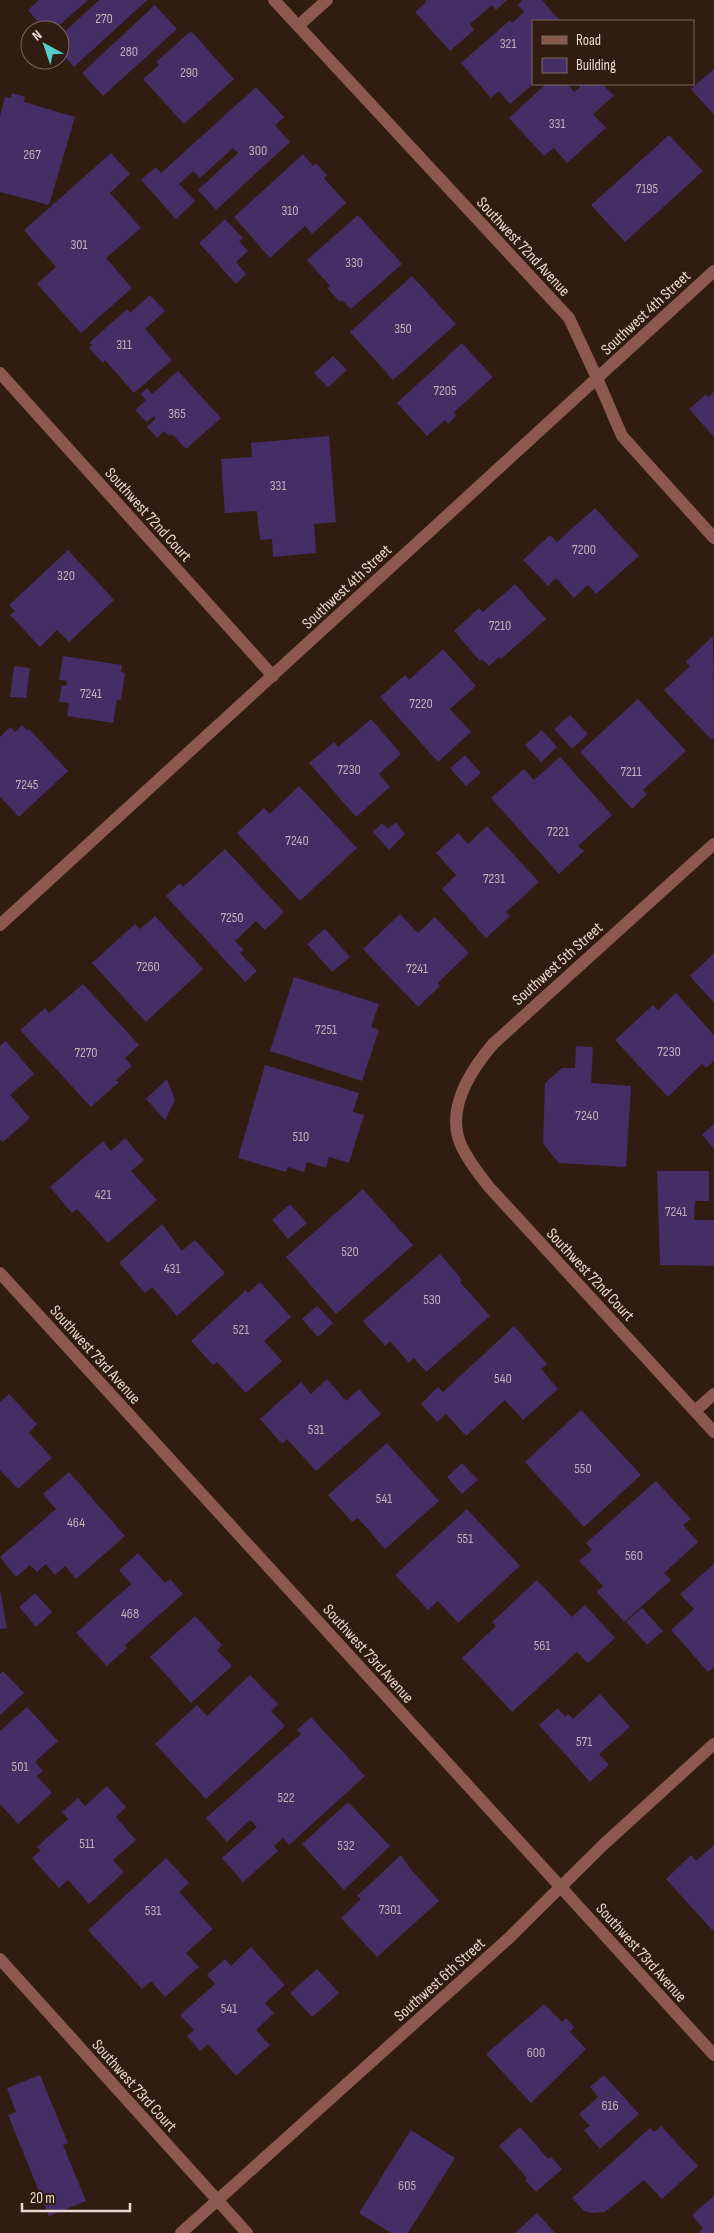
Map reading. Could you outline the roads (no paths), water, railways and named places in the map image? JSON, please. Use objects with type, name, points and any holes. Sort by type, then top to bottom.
[{"type":"street","name":"Southwest 72nd Avenue","points":[[274,0],[568,318],[622,436],[714,538]]},
{"type":"street","points":[[299,26],[327,0]]},
{"type":"street","name":"Southwest 4th Street","points":[[0,925],[714,271]]},
{"type":"street","name":"Southwest 72nd Court","points":[[0,374],[273,676]]},
{"type":"street","name":"Southwest 5th Street","points":[[457,1129],[457,1111],[462,1091],[476,1064],[493,1044],[714,844]]},
{"type":"street","name":"Southwest 72nd Court","points":[[457,1129],[460,1144],[466,1156],[489,1187],[714,1432]]},
{"type":"street","name":"Southwest 73rd Avenue","points":[[0,1273],[714,2055]]},
{"type":"street","points":[[695,1411],[714,1394]]},
{"type":"street","name":"Southwest 6th Street","points":[[181,2233],[501,1944],[603,1845],[714,1744]]},
{"type":"street","name":"Southwest 73rd Court","points":[[0,1959],[247,2233]]}]
